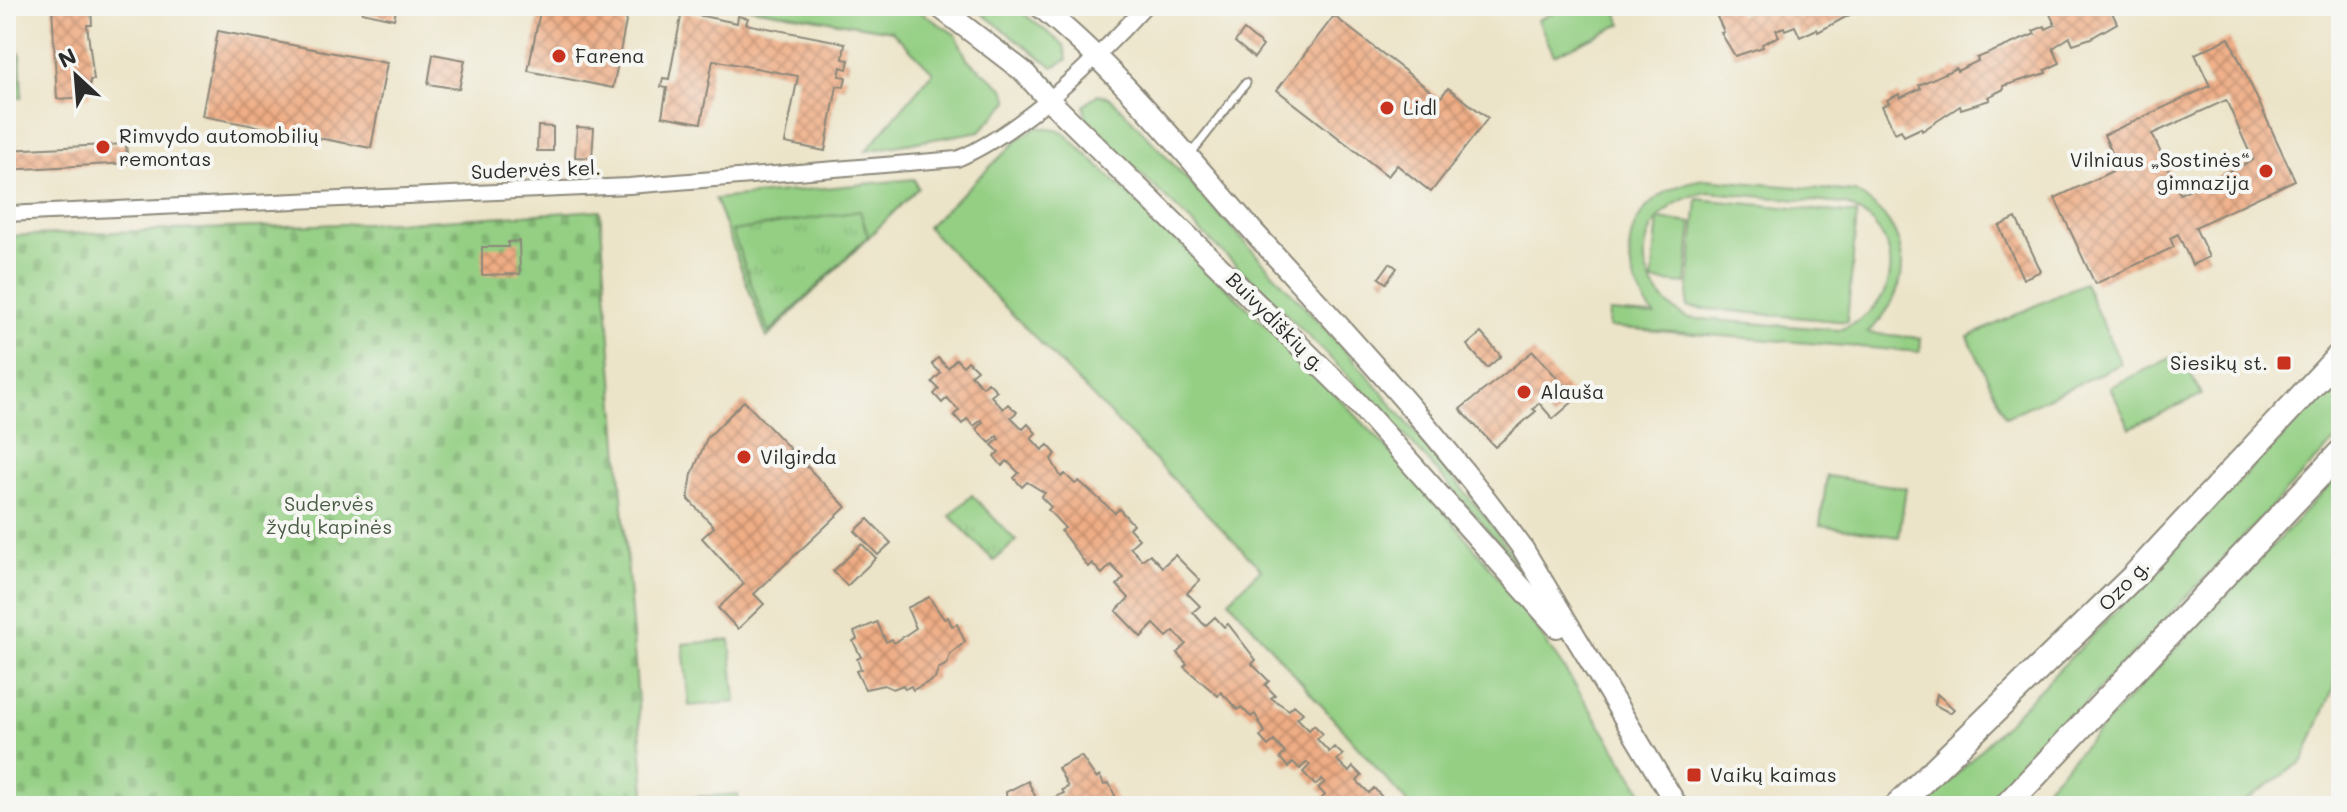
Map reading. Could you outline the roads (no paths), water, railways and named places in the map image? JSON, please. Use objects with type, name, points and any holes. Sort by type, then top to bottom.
[{"type":"main road","name":"Buivydiškių g.","points":[[938,6],[1024,72],[1352,397],[1588,663]]},
{"type":"main road","name":"Buivydiškių g.","points":[[1039,6],[1096,55],[1346,335],[1497,513],[1523,549],[1588,663],[1677,806]]},
{"type":"main road","name":"Ozo g.","points":[[1897,806],[2123,587],[2341,354]]},
{"type":"main road","points":[[2006,806],[2341,452]]},
{"type":"street","name":"Sudervės kel.","points":[[6,214],[629,186],[957,159],[982,148],[1022,121],[1145,6]]},
{"type":"lane","points":[[1187,158],[1246,83]]},
{"type":"place","name":"Farena","points":[[559,56]]},
{"type":"place","name":"Lidl","points":[[1387,108]]},
{"type":"place","name":"Rimvydo automobilių remontas","points":[[103,147]]},
{"type":"place","name":"Vilniaus „Sostinės“ gimnazija","points":[[2266,171]]},
{"type":"place","name":"Siesikų st.","points":[[2284,363]]},
{"type":"place","name":"Alauša","points":[[1524,392]]},
{"type":"place","name":"Vilgirda","points":[[744,457]]},
{"type":"place","name":"Vaikų kaimas","points":[[1694,775]]},
{"type":"park label","name":"Sudervės žydų kapinės","points":[[329,516]]}]
